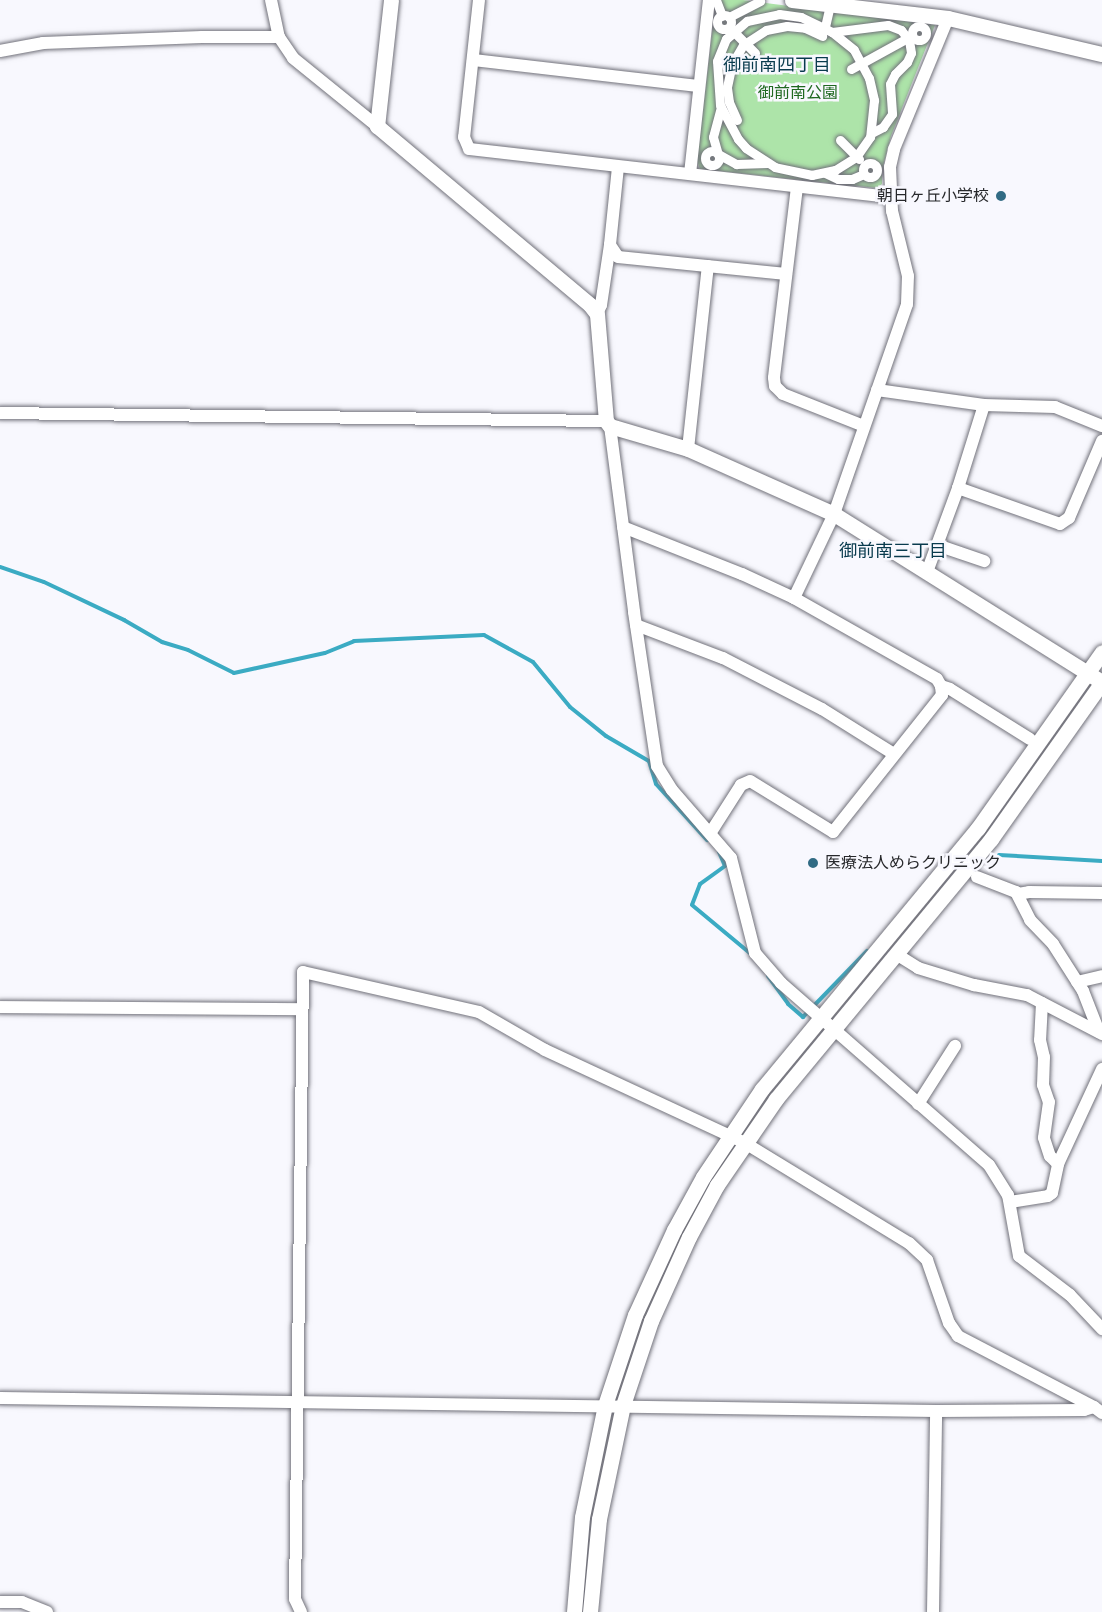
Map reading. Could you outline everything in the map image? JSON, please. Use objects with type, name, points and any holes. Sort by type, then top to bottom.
[{"type":"street","points":[[271,0],[279,37],[297,63],[377,126],[591,305],[597,314],[608,423],[636,625],[660,774],[731,858],[755,953],[781,983],[989,1165],[1005,1188],[1010,1202],[1015,1243],[1019,1256],[1070,1295],[1102,1329]]},
{"type":"street","points":[[377,126],[392,0]]},
{"type":"street","points":[[479,0],[464,138],[469,149],[891,197]]},
{"type":"street","points":[[690,174],[709,0]]},
{"type":"street","points":[[716,0],[726,24],[755,53]]},
{"type":"street","points":[[792,0],[948,18],[1102,54]]},
{"type":"street","points":[[710,38],[726,24],[760,2]]},
{"type":"street","points":[[825,34],[830,4]]},
{"type":"street","points":[[726,24],[779,14],[801,17],[854,50],[862,63],[874,100],[872,133]]},
{"type":"street","points":[[794,598],[834,514],[903,317],[908,295],[907,267],[893,220],[889,183],[894,149],[948,18]]},
{"type":"street","points":[[825,34],[787,26],[766,30],[745,43],[732,64],[727,87],[729,102],[746,148],[768,163],[800,173],[825,173],[847,165],[856,157],[872,133],[883,127],[892,114],[890,84],[909,57],[910,37],[913,29],[920,23],[928,36],[920,39],[910,37],[901,30],[888,25],[825,34]]},
{"type":"street","points":[[711,168],[719,161],[713,153],[713,137],[721,107],[717,89],[717,61],[726,24]]},
{"type":"street","points":[[0,51],[43,44],[202,37],[279,37]]},
{"type":"street","points":[[851,69],[910,37]]},
{"type":"street","points":[[473,60],[699,86]]},
{"type":"street","points":[[721,107],[736,121]]},
{"type":"street","points":[[840,140],[872,172]]},
{"type":"street","points":[[698,149],[736,164],[768,163]]},
{"type":"street","points":[[597,314],[601,305],[610,245],[618,167]]},
{"type":"street","points":[[825,173],[834,179],[845,180],[872,172]]},
{"type":"street","points":[[867,188],[872,172]]},
{"type":"street","points":[[797,187],[774,378],[775,386],[783,394],[864,426]]},
{"type":"street","points":[[610,245],[618,257],[786,274]]},
{"type":"street","points":[[688,449],[708,266]]},
{"type":"street","points":[[877,390],[984,405],[1055,407],[1102,426]]},
{"type":"street","points":[[927,572],[958,488],[984,405]]},
{"type":"street","points":[[0,413],[608,423],[688,449],[834,514],[1102,682],[991,838],[776,1099],[745,1143],[689,1237],[651,1322],[623,1405],[599,1519],[590,1612]]},
{"type":"street","points":[[958,488],[1060,524],[1069,518],[1102,441]]},
{"type":"street","points":[[623,527],[742,574],[794,598],[938,679],[941,686],[942,695],[833,831],[750,781],[741,785],[711,832]]},
{"type":"street","points":[[937,545],[984,561]]},
{"type":"street","points":[[636,625],[723,658],[822,709],[894,754]]},
{"type":"street","points":[[574,1612],[582,1517],[605,1405],[635,1316],[669,1240],[703,1177],[762,1089],[978,828],[1102,652]]},
{"type":"street","points":[[941,686],[950,689],[1030,739]]},
{"type":"street","points":[[977,877],[1009,888],[1018,894],[1030,920],[1053,944],[1077,982],[1100,1033]]},
{"type":"street","points":[[1018,894],[1029,892],[1102,893]]},
{"type":"street","points":[[896,954],[918,968],[974,985],[1027,995],[1100,1033]]},
{"type":"street","points":[[301,1612],[295,1599],[303,972],[479,1012],[545,1050],[745,1143],[909,1243],[927,1260],[949,1323],[958,1336],[1098,1410]]},
{"type":"street","points":[[1077,982],[1101,972]]},
{"type":"street","points":[[1042,1003],[1040,1040],[1044,1057],[1043,1085],[1049,1102],[1044,1138],[1050,1156],[1058,1164]]},
{"type":"street","points":[[0,1006],[303,1010]]},
{"type":"street","points":[[918,1104],[955,1046]]},
{"type":"street","points":[[1010,1202],[1050,1194],[1056,1184],[1058,1164],[1102,1069]]},
{"type":"street","points":[[0,1398],[1098,1410]]},
{"type":"street","points":[[933,1612],[936,1410]]},
{"type":"street","points":[[0,1602],[22,1602],[47,1612]]},
{"type":"green space","name":"御前南公園","points":[[716,0],[743,0],[935,25],[891,136],[882,170],[882,184],[877,188],[700,169],[697,161]]},
{"type":"waterway","points":[[0,567],[44,582],[124,620],[162,642],[188,650],[234,673],[325,653],[354,641],[484,635],[533,662],[570,707],[606,736],[649,761],[656,784],[707,840]]},
{"type":"waterway","points":[[719,852],[725,866],[700,884],[692,905],[751,954]]},
{"type":"waterway","points":[[999,855],[1102,861]]},
{"type":"waterway","points":[[768,976],[788,1004],[803,1017],[867,951]]},
{"type":"place","name":"朝日ヶ丘小学校","points":[[1001,196]]},
{"type":"place","name":"医療法人めらクリニック","points":[[813,863]]},
{"type":"district","name":"御前南四丁目","points":[[777,66]]},
{"type":"district","name":"御前南三丁目","points":[[893,552]]}]
